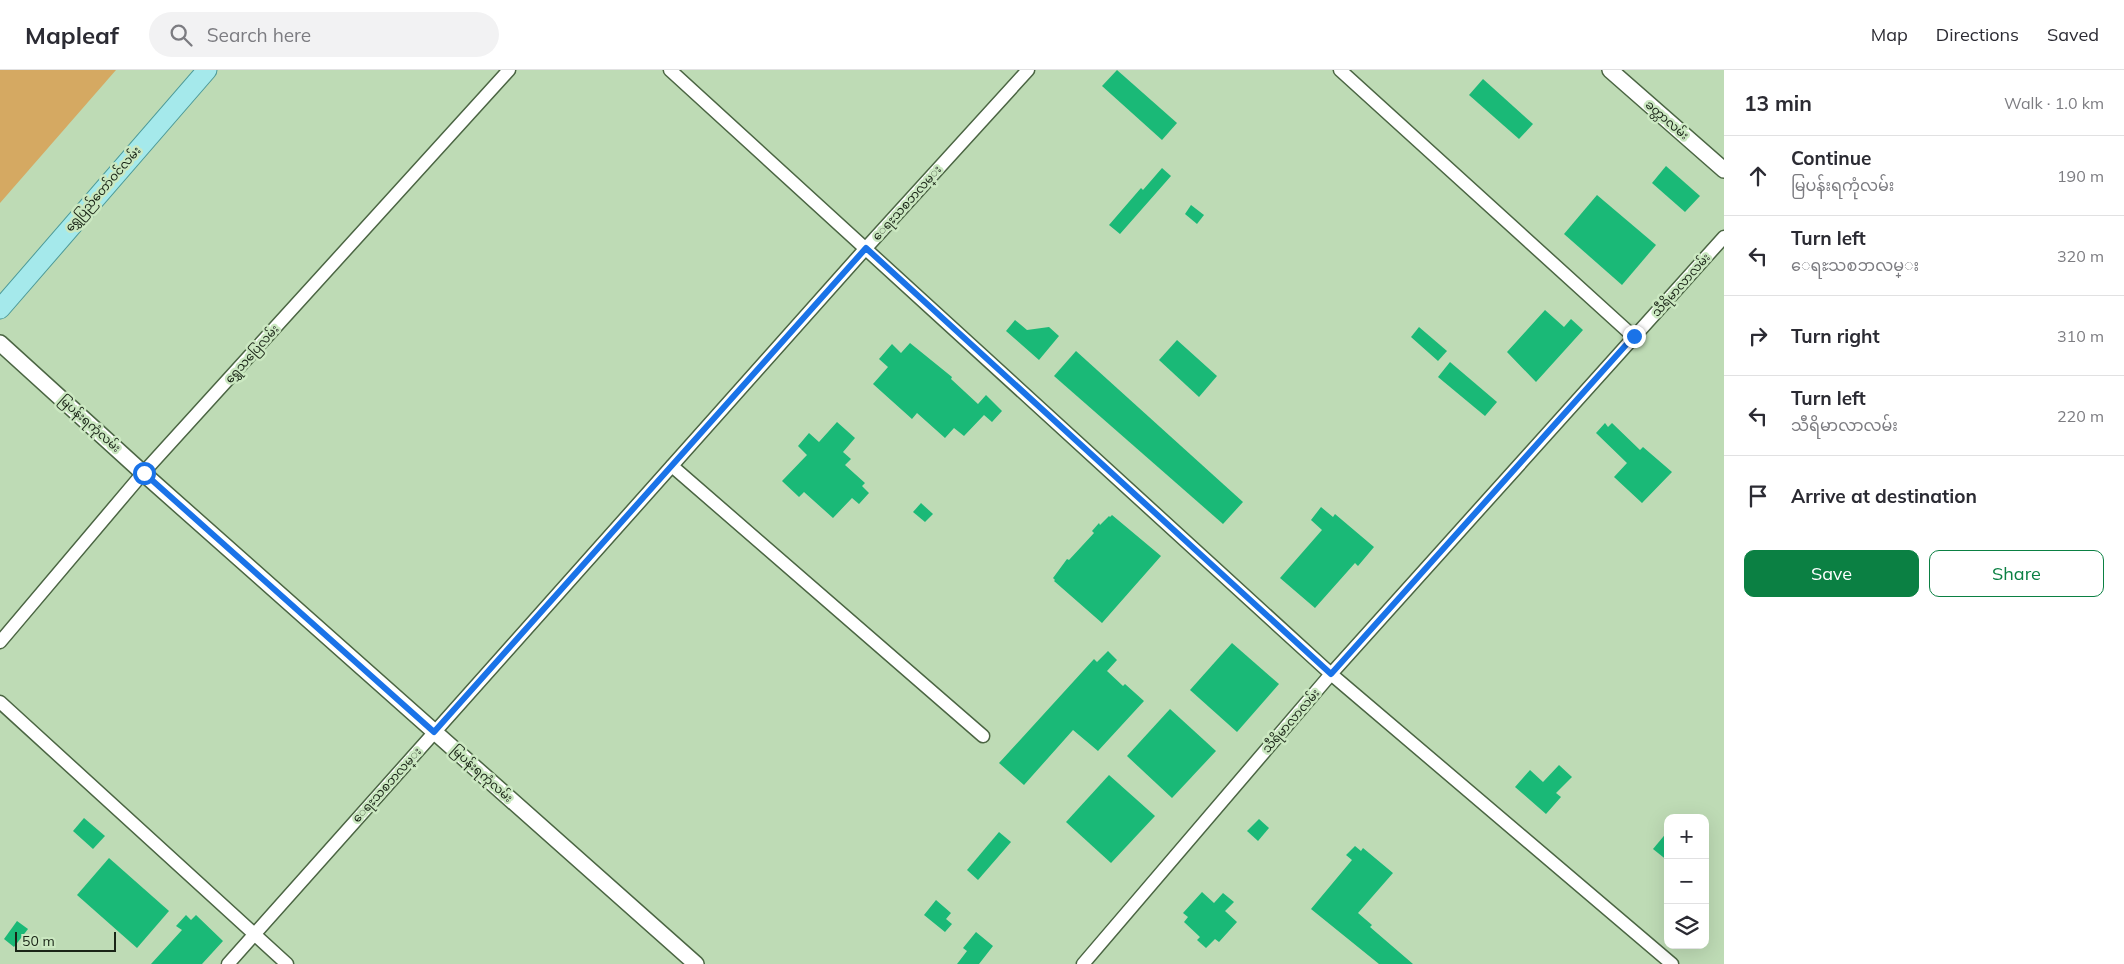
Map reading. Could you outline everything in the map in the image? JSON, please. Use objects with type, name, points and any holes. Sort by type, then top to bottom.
[{"type":"main road","name":"ရွှေပြည်တော်ဝင်လမ်း","points":[[0,309],[207,70]]},
{"type":"street","name":"ရွှေသပြေလမ်း","points":[[0,642],[144,473],[509,70]]},
{"type":"street","points":[[670,70],[1331,674],[1672,964]]},
{"type":"street","name":"ေရႊသစၥာလမ္း","points":[[228,964],[866,248],[1028,70]]},
{"type":"street","points":[[1340,70],[1634,336]]},
{"type":"street","name":"ခတ္တာလမ်း","points":[[1610,70],[1724,170]]},
{"type":"street","name":"သီရိမာလာလမ်း","points":[[1083,964],[1331,674],[1724,237]]},
{"type":"street","name":"မြပန်းရကုံလမ်း","points":[[0,343],[696,964]]},
{"type":"street","points":[[672,466],[983,736]]},
{"type":"street","points":[[0,702],[287,964]]},
{"type":"shaded area","points":[[0,70],[116,70],[0,203]]},
{"type":"building","points":[[1117,70],[1177,123],[1162,140],[1102,86]]},
{"type":"building","points":[[1483,79],[1533,124],[1519,139],[1469,95]]},
{"type":"building","points":[[1666,166],[1700,196],[1685,212],[1652,183]]},
{"type":"building","points":[[1162,168],[1171,176],[1120,234],[1109,225],[1141,188],[1143,190]]},
{"type":"building","points":[[1597,195],[1656,245],[1622,285],[1564,234]]},
{"type":"building","points":[[1191,205],[1204,215],[1197,224],[1185,214]]},
{"type":"building","points":[[1545,310],[1564,327],[1571,319],[1583,330],[1536,382],[1507,352]]},
{"type":"building","points":[[1015,320],[1027,330],[1049,327],[1059,336],[1039,360],[1006,331]]},
{"type":"building","points":[[1419,327],[1447,351],[1438,361],[1411,337]]},
{"type":"building","points":[[1177,340],[1217,376],[1199,397],[1159,360]]},
{"type":"building","points":[[910,343],[952,377],[951,379],[978,404],[986,395],[1002,411],[992,422],[984,415],[964,436],[954,428],[945,438],[917,413],[912,419],[873,384],[888,367],[879,359],[892,344],[901,353]]},
{"type":"building","points":[[1076,351],[1243,502],[1223,524],[1054,376]]},
{"type":"building","points":[[1450,362],[1497,402],[1485,416],[1438,377]]},
{"type":"building","points":[[837,422],[855,438],[843,452],[851,459],[845,465],[865,483],[862,486],[869,493],[859,504],[852,498],[833,518],[804,492],[799,497],[782,481],[807,455],[798,446],[809,433],[819,442]]},
{"type":"building","points":[[1605,423],[1608,427],[1612,423],[1640,450],[1643,447],[1672,472],[1642,503],[1614,477],[1627,463],[1596,433]]},
{"type":"building","points":[[921,503],[933,514],[925,522],[913,512]]},
{"type":"building","points":[[1321,507],[1333,517],[1335,514],[1374,547],[1358,566],[1355,563],[1315,608],[1280,578],[1322,530],[1311,520]]},
{"type":"building","points":[[1112,515],[1161,556],[1102,623],[1054,581],[1053,578],[1067,559],[1069,560],[1094,533],[1092,531],[1099,523],[1100,525]]},
{"type":"building","points":[[1232,643],[1279,684],[1237,732],[1190,690]]},
{"type":"building","points":[[1108,651],[1117,660],[1107,671],[1123,686],[1125,684],[1144,701],[1098,751],[1073,730],[1024,785],[999,763],[1094,659],[1097,662]]},
{"type":"building","points":[[1170,709],[1216,751],[1172,798],[1127,756]]},
{"type":"building","points":[[1559,765],[1572,777],[1556,793],[1561,797],[1546,814],[1515,787],[1530,770],[1543,782]]},
{"type":"building","points":[[1109,775],[1155,816],[1111,863],[1066,822]]},
{"type":"building","points":[[84,818],[105,836],[93,849],[73,831]]},
{"type":"building","points":[[1259,819],[1269,828],[1258,841],[1247,831]]},
{"type":"building","points":[[999,832],[1011,842],[978,880],[967,870]]},
{"type":"building","points":[[1664,836],[1664,858],[1653,849]]},
{"type":"building","points":[[1355,846],[1361,851],[1363,848],[1393,873],[1358,913],[1372,925],[1370,927],[1413,964],[1379,964],[1311,909],[1352,860],[1346,855]]},
{"type":"building","points":[[109,858],[169,911],[137,948],[77,895]]},
{"type":"building","points":[[1202,892],[1214,903],[1223,893],[1234,902],[1225,911],[1237,922],[1219,942],[1215,939],[1206,948],[1197,940],[1200,937],[1184,922],[1188,917],[1183,913]]},
{"type":"building","points":[[936,900],[951,913],[946,919],[952,924],[945,932],[924,915]]},
{"type":"building","points":[[186,915],[191,920],[196,915],[223,941],[202,964],[151,964],[182,930],[176,926]]},
{"type":"building","points":[[17,921],[28,929],[14,947],[4,939]]},
{"type":"building","points":[[976,932],[993,946],[979,964],[957,964],[967,951],[963,948]]},
{"type":"route","points":[[144,473],[434,732],[866,248],[1331,674],[1634,336]]}]
